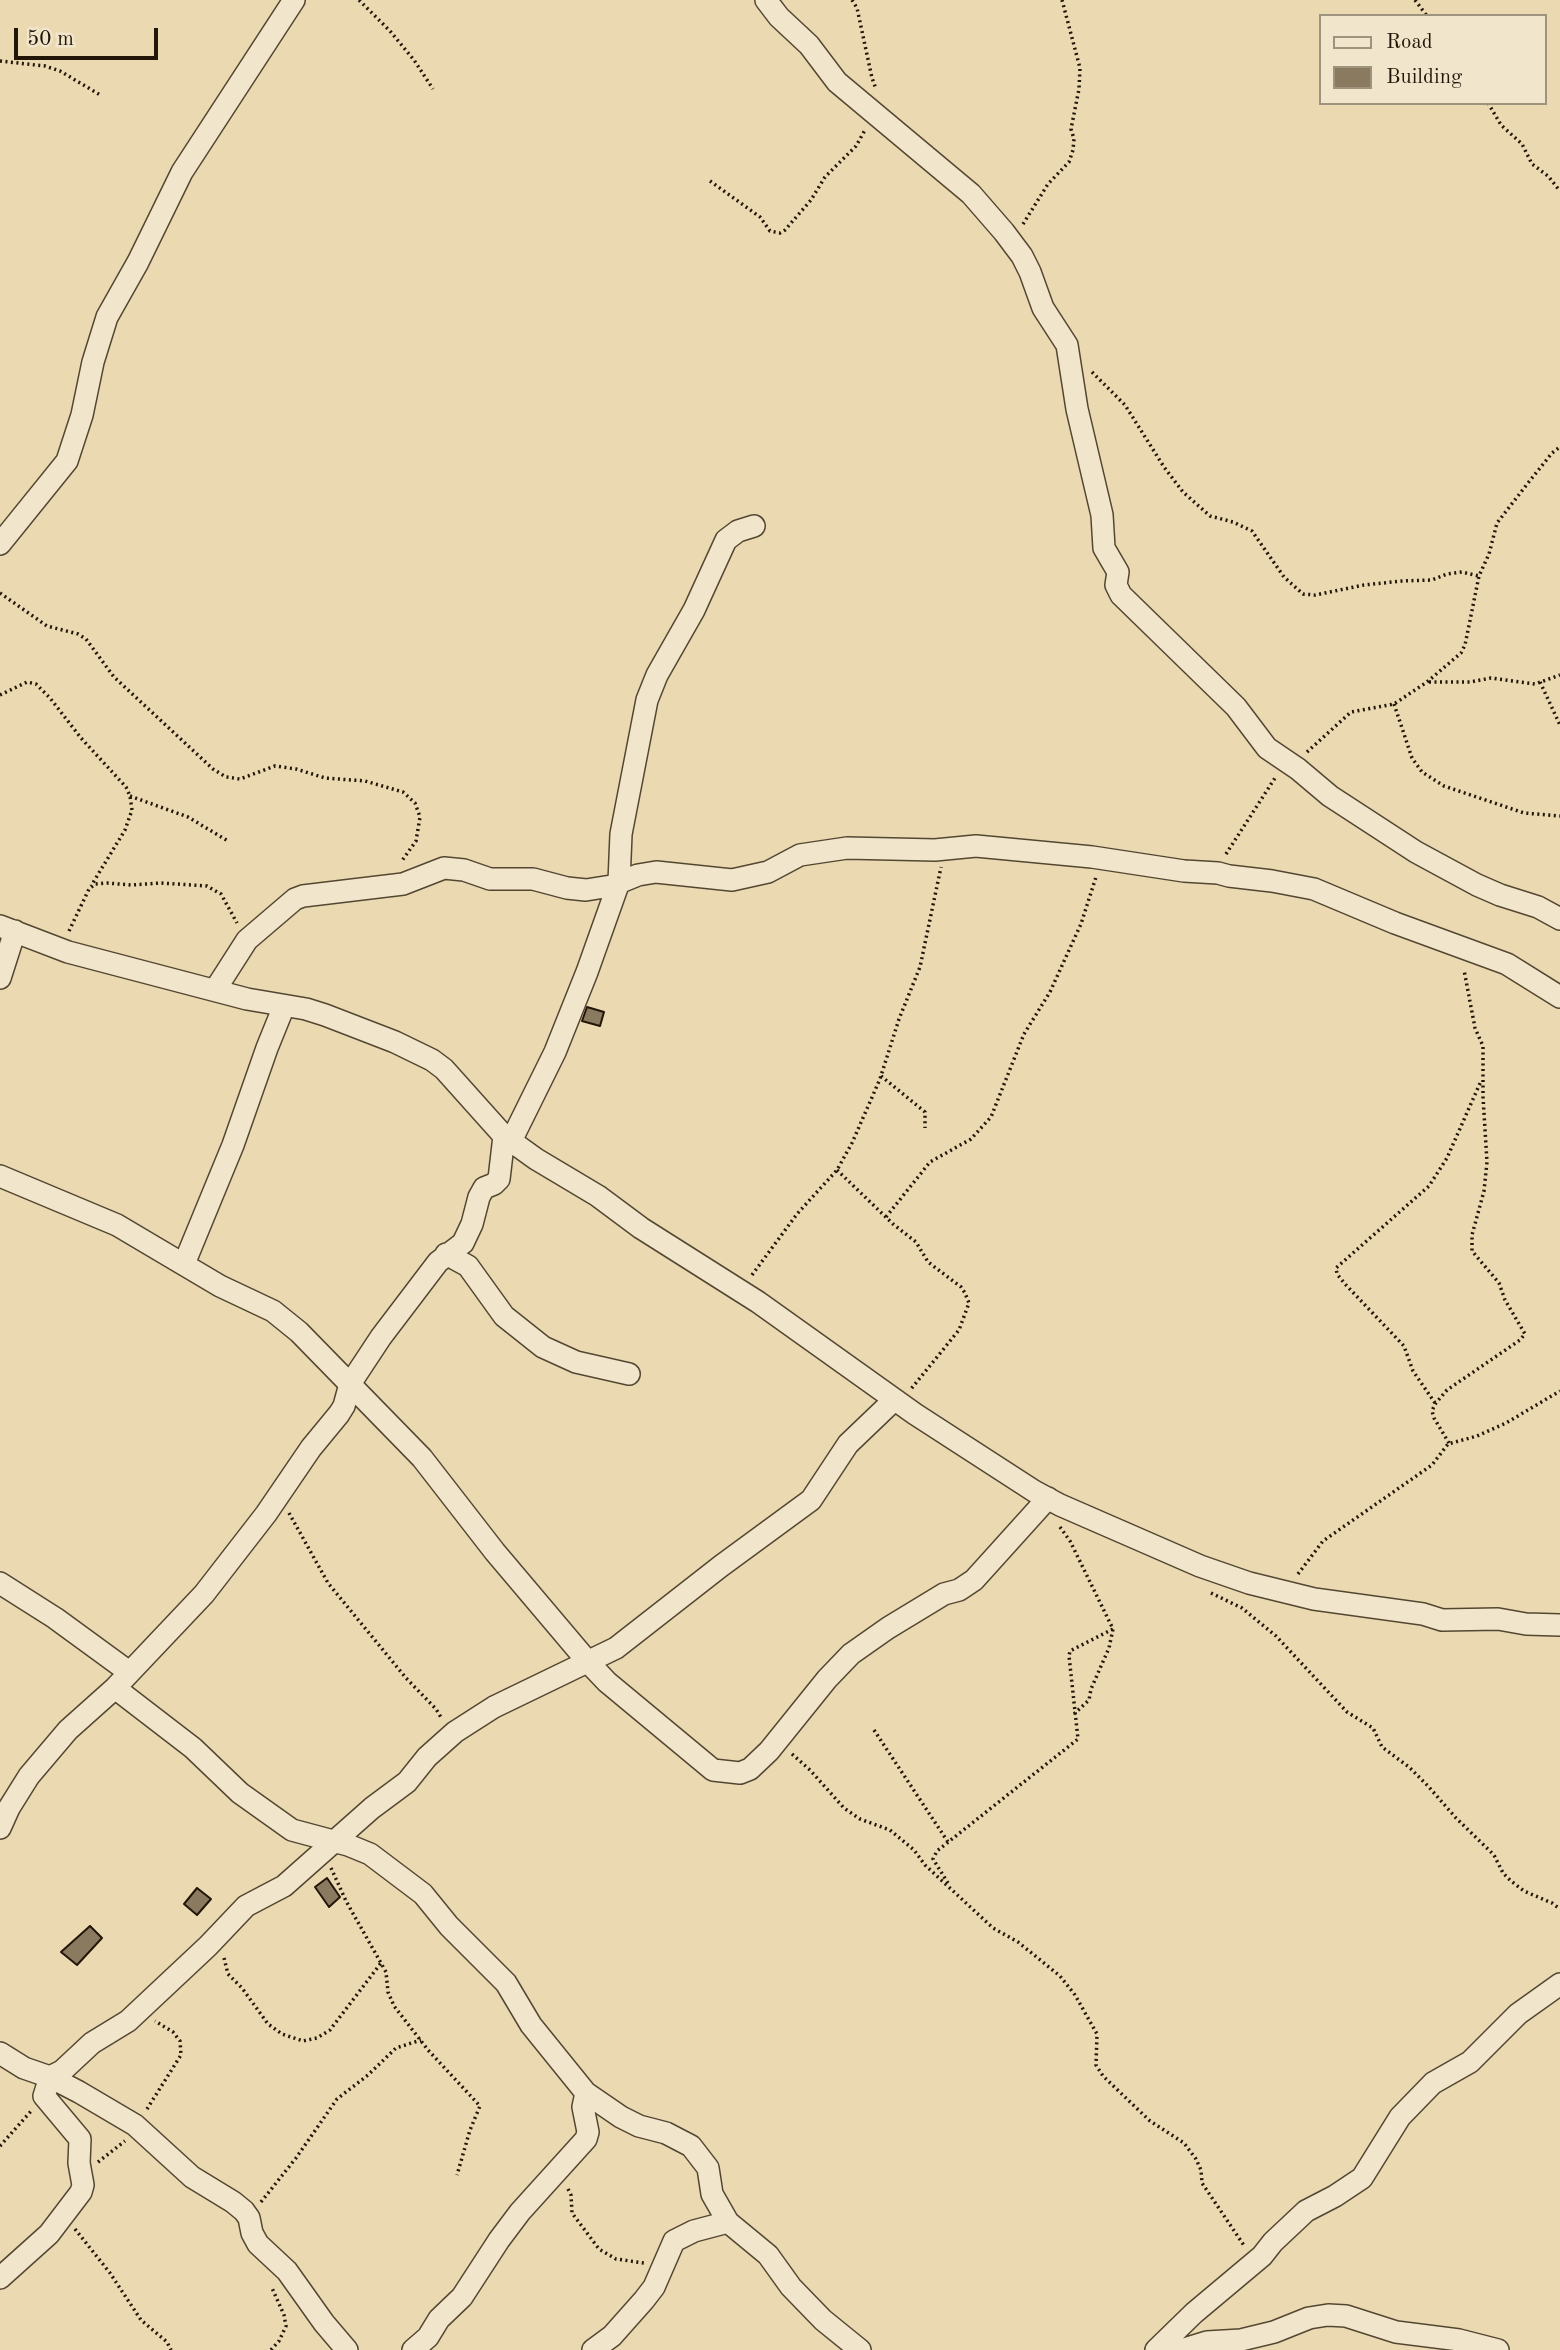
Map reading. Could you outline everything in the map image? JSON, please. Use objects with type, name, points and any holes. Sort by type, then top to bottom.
[{"type":"street","points":[[0,544],[66,461],[82,415],[93,362],[107,317],[138,262],[182,172],[293,0]]},
{"type":"street","points":[[766,0],[779,17],[809,44],[837,82],[873,103],[915,145],[971,194],[1022,257],[1043,308],[1067,345],[1077,409],[1102,515],[1104,548],[1118,572],[1118,591],[1236,707],[1267,748],[1330,796],[1416,852],[1488,890],[1538,907],[1560,919]]},
{"type":"street","points":[[0,1828],[29,1776],[68,1730],[122,1680],[204,1594],[341,1411],[350,1384],[390,1326],[438,1262],[463,1243],[472,1224],[479,1197],[484,1188],[494,1184],[499,1178],[507,1138],[555,1052],[619,883],[621,834],[647,700],[657,675],[694,610],[726,540],[738,531],[754,526]]},
{"type":"street","points":[[215,990],[247,940],[295,899],[403,884],[444,867],[464,870],[490,879],[533,879],[586,890],[656,872],[732,880],[768,872],[800,855],[847,848],[944,849],[976,846],[1102,858],[1314,889],[1395,923],[1507,964],[1560,997]]},
{"type":"street","points":[[0,978],[8,929],[60,949],[247,999],[326,1015],[396,1042],[444,1069],[507,1138],[536,1159],[598,1196],[641,1228],[741,1291],[894,1400],[1046,1501],[1200,1566],[1249,1583],[1314,1600],[1423,1614],[1442,1620],[1497,1619],[1526,1624],[1560,1625]]},
{"type":"street","points":[[184,1264],[233,1145],[267,1048],[285,1006]]},
{"type":"street","points":[[0,1176],[117,1225],[220,1286],[274,1311],[299,1332],[422,1458],[495,1552],[607,1682],[713,1770],[740,1773],[750,1769],[777,1742],[827,1679],[851,1654],[944,1594],[959,1590],[974,1580],[1046,1501]]},
{"type":"street","points":[[446,1255],[468,1266],[504,1316],[543,1347],[576,1362],[629,1374]]},
{"type":"street","points":[[47,2085],[92,2043],[114,2031],[139,2010],[250,1903],[284,1886],[372,1808],[407,1782],[427,1757],[455,1732],[494,1707],[616,1648],[811,1500],[848,1444],[894,1400]]},
{"type":"street","points":[[0,1583],[55,1618],[240,1793],[292,1830],[329,1846],[370,1854],[423,1894],[449,1926],[506,1983],[531,2025],[586,2093],[621,2117],[639,2126],[666,2133],[691,2147],[708,2168],[712,2194],[728,2222],[768,2255],[791,2287],[815,2312],[860,2350]]},
{"type":"street","points":[[1156,2350],[1194,2313],[1254,2263],[1306,2211],[1362,2178],[1400,2118],[1433,2083],[1470,2062],[1518,2014],[1560,1984]]},
{"type":"street","points":[[0,2053],[47,2085],[136,2126],[192,2177],[233,2202],[249,2218],[258,2244],[287,2271],[347,2350]]},
{"type":"street","points":[[0,2278],[33,2250],[81,2192],[80,2137],[62,2120],[47,2085]]},
{"type":"street","points":[[413,2350],[428,2337],[444,2313],[462,2298],[499,2240],[588,2135],[583,2113],[586,2093]]},
{"type":"street","points":[[593,2350],[612,2336],[645,2300],[654,2287],[674,2241],[694,2231],[728,2222]]},
{"type":"street","points":[[1181,2350],[1207,2342],[1241,2340],[1274,2332],[1309,2318],[1328,2315],[1346,2316],[1396,2332],[1459,2340],[1498,2350]]},
{"type":"path","points":[[359,0],[390,31],[433,89]]},
{"type":"path","points":[[710,181],[760,217],[770,231],[780,233],[811,200],[825,177],[856,146],[873,103],[872,78],[857,9],[852,0]]},
{"type":"path","points":[[1022,257],[1019,236],[1021,227],[1048,184],[1069,162],[1073,150],[1071,124],[1079,89],[1080,68],[1062,0]]},
{"type":"path","points":[[0,61],[53,68],[102,96]]},
{"type":"path","points":[[1489,105],[1501,125],[1522,144],[1532,164],[1548,176],[1560,191]]},
{"type":"path","points":[[1090,370],[1125,405],[1183,492],[1210,516],[1252,531],[1283,577],[1303,594],[1315,595],[1364,585],[1432,580],[1462,572],[1479,576]]},
{"type":"path","points":[[1213,873],[1279,770],[1287,762],[1305,754],[1351,712],[1394,704],[1427,682],[1464,649],[1479,576],[1489,554],[1497,523],[1552,453],[1560,447]]},
{"type":"path","points":[[0,593],[47,626],[78,634],[86,639],[114,677],[212,769],[226,778],[240,779],[275,766],[325,778],[365,781],[403,792],[415,803],[420,817],[416,841],[399,864]]},
{"type":"path","points":[[1427,682],[1470,682],[1492,678],[1540,682],[1560,674]]},
{"type":"path","points":[[0,695],[27,682],[36,684],[126,787],[130,796],[132,810],[125,830],[91,886],[60,949]]},
{"type":"path","points":[[1540,682],[1560,725]]},
{"type":"path","points":[[1394,704],[1416,766],[1433,779],[1444,786],[1524,813],[1560,816]]},
{"type":"path","points":[[130,796],[188,817],[228,841]]},
{"type":"path","points":[[741,1291],[797,1214],[837,1171],[852,1143],[881,1076],[899,1019],[920,967],[944,849]]},
{"type":"path","points":[[886,1217],[930,1161],[971,1139],[991,1117],[1024,1034],[1050,992],[1081,924],[1102,858]]},
{"type":"path","points":[[91,886],[107,883],[208,886],[221,894],[247,940]]},
{"type":"path","points":[[1449,1443],[1434,1418],[1432,1411],[1435,1404],[1447,1390],[1525,1334],[1505,1300],[1499,1283],[1472,1251],[1472,1235],[1484,1191],[1487,1162],[1482,1079],[1483,1046],[1475,1028],[1458,944]]},
{"type":"path","points":[[881,1076],[925,1112],[925,1128]]},
{"type":"path","points":[[1435,1404],[1413,1371],[1404,1346],[1345,1284],[1336,1268],[1429,1186],[1447,1158],[1482,1079]]},
{"type":"path","points":[[837,1171],[916,1242],[928,1262],[961,1287],[969,1303],[959,1330],[912,1387],[915,1414]]},
{"type":"path","points":[[1283,1592],[1322,1541],[1432,1465],[1449,1443],[1477,1436],[1506,1423],[1560,1391]]},
{"type":"path","points":[[281,1492],[292,1522],[328,1583],[405,1678],[442,1717],[443,1743]]},
{"type":"path","points":[[1046,1501],[1070,1541],[1113,1629],[1113,1638],[1088,1700],[1074,1714]]},
{"type":"path","points":[[1209,1592],[1242,1608],[1276,1636],[1347,1712],[1373,1728],[1382,1747],[1409,1767],[1428,1786],[1494,1855],[1503,1873],[1511,1881],[1524,1892],[1560,1909]]},
{"type":"path","points":[[951,1888],[933,1857],[948,1842],[1076,1742],[1078,1739],[1070,1651],[1113,1629]]},
{"type":"path","points":[[874,1730],[948,1842]]},
{"type":"path","points":[[777,1742],[810,1770],[844,1808],[860,1819],[890,1830],[993,1928],[1018,1942],[1060,1976],[1097,2034],[1096,2065],[1103,2076],[1150,2121],[1184,2143],[1201,2170],[1202,2183],[1254,2263]]},
{"type":"path","points":[[329,1846],[346,1901],[386,1972],[388,1992],[394,2006],[428,2050],[480,2106],[457,2175]]},
{"type":"path","points":[[224,1928],[228,1975],[242,1988],[275,2030],[303,2041],[330,2031],[381,1963]]},
{"type":"path","points":[[81,2178],[126,2140],[181,2055],[180,2041],[173,2032],[139,2010]]},
{"type":"path","points":[[249,2218],[296,2158],[337,2099],[368,2075],[396,2048],[421,2040]]},
{"type":"path","points":[[0,2146],[47,2085]]},
{"type":"path","points":[[554,2174],[571,2195],[572,2213],[599,2249],[616,2259],[663,2266]]},
{"type":"path","points":[[65,2214],[110,2273],[141,2320],[167,2342],[171,2350]]},
{"type":"path","points":[[268,2279],[286,2326],[271,2350]]},
{"type":"building","points":[[587,1007],[604,1012],[600,1026],[582,1021]]},
{"type":"building","points":[[327,1878],[340,1897],[329,1907],[315,1887]]},
{"type":"building","points":[[197,1888],[211,1899],[197,1915],[184,1904]]},
{"type":"building","points":[[90,1926],[102,1938],[77,1965],[61,1952]]}]
